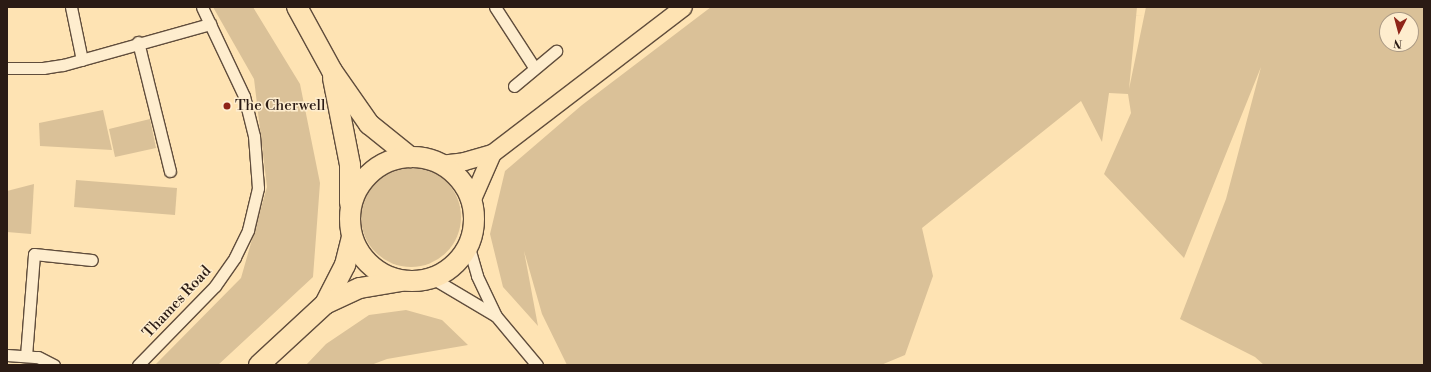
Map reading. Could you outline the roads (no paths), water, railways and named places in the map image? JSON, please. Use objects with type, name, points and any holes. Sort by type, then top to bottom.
[{"type":"highway","points":[[296,7],[332,71],[370,124],[410,157]]},
{"type":"highway","points":[[325,304],[345,265],[352,237],[350,165],[332,71]]},
{"type":"highway","points":[[259,365],[325,304],[360,288],[432,278],[452,268],[465,252],[474,218],[471,201],[459,178],[440,164],[410,157],[391,161],[368,175],[357,190],[350,208]]},
{"type":"highway","points":[[352,237],[360,254],[370,266],[385,276],[404,281]]},
{"type":"main road","points":[[440,164],[464,161],[492,153],[683,7]]},
{"type":"main road","points":[[471,201],[492,153]]},
{"type":"street","points":[[71,7],[82,60]]},
{"type":"street","name":"Thames Road","points":[[138,365],[215,286],[235,258],[248,230],[256,200],[258,188],[257,162],[244,96],[202,7]]},
{"type":"street","points":[[495,7],[534,67]]},
{"type":"street","points":[[7,68],[43,68],[82,60],[138,42],[210,24]]},
{"type":"street","points":[[138,42],[170,171]]},
{"type":"street","points":[[514,86],[534,67],[556,51]]},
{"type":"street","points":[[468,244],[478,276],[496,316],[537,365]]},
{"type":"street","points":[[26,356],[34,254],[92,260]]},
{"type":"street","points":[[432,278],[496,316]]},
{"type":"street","points":[[7,355],[38,357],[54,365]]},
{"type":"place","name":"The Cherwell","points":[[227,106]]}]
